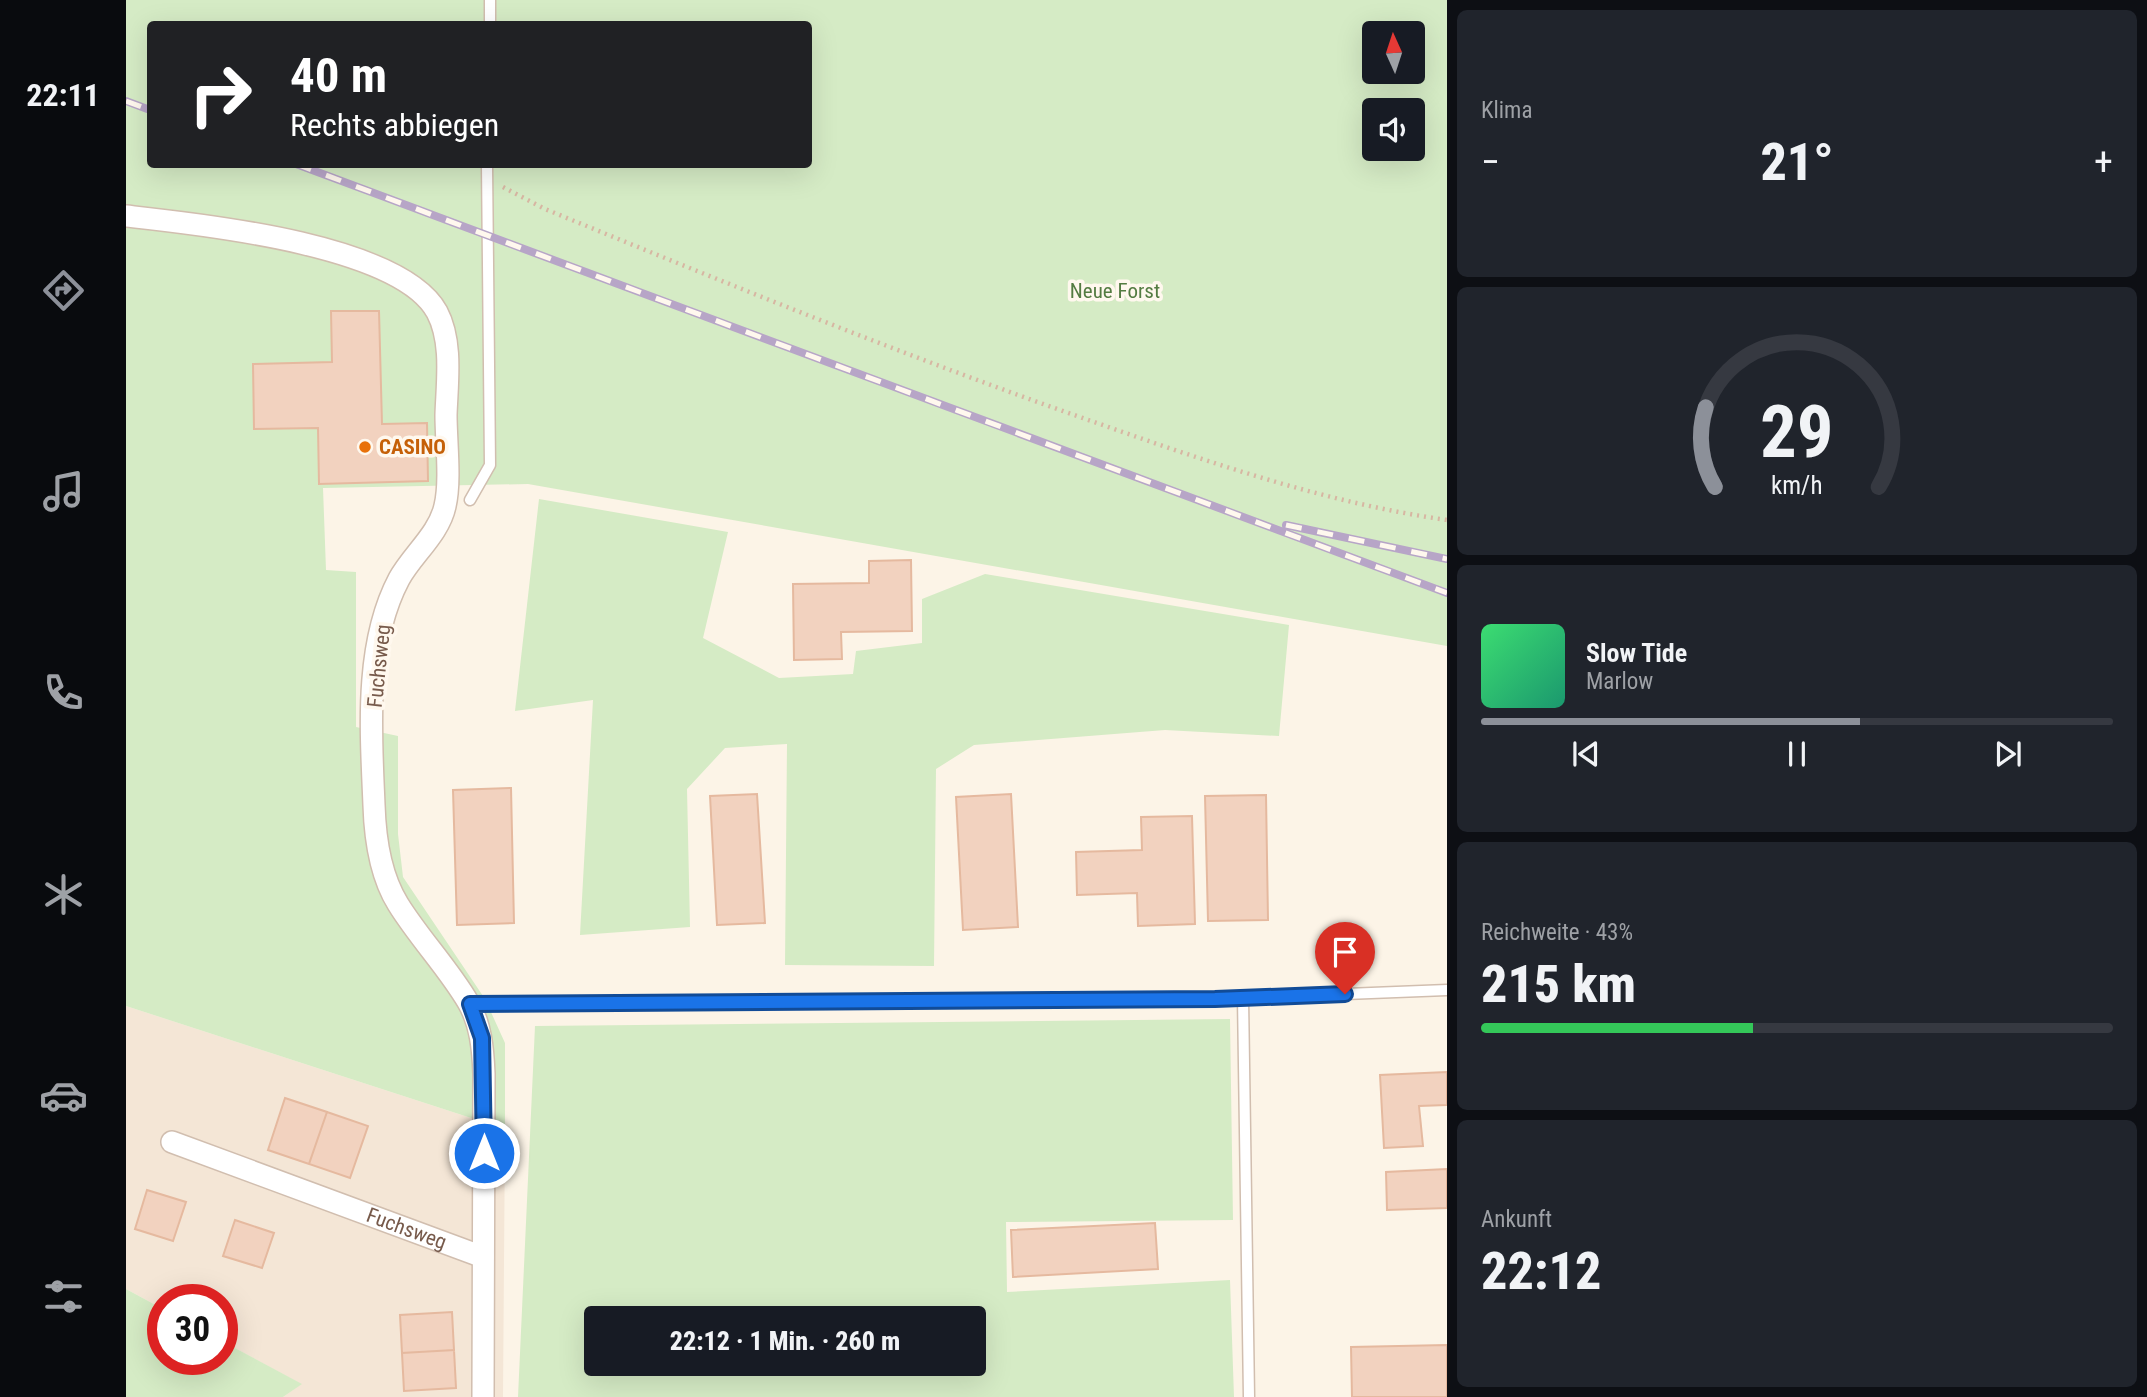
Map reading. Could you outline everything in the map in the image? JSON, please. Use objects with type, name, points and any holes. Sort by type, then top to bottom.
[{"type":"street","name":"Fuchsweg","points":[[126,216],[219,226],[339,254],[404,280],[436,312],[443,330],[447,356],[445,507],[428,540],[399,578],[379,630],[373,685],[374,806],[379,858],[397,902],[470,1004],[482,1038],[483,1397]]},
{"type":"street","name":"Fuchsweg","points":[[172,1142],[483,1257]]},
{"type":"lane","points":[[490,0],[490,21]]},
{"type":"lane","points":[[471,500],[490,465],[487,168]]},
{"type":"lane","points":[[470,1004],[1243,998],[1447,990]]},
{"type":"lane","points":[[1243,998],[1249,1397]]},
{"type":"path","points":[[487,179],[545,209],[875,343],[1069,414],[1234,471],[1397,513],[1447,520]]},
{"type":"shaded area","points":[[126,1006],[505,1129],[503,1397],[283,1397],[301,1384],[238,1350],[238,1284],[147,1284],[147,1300],[126,1289]]},
{"type":"green space","name":"Neue Forst","points":[[126,0],[1447,0],[1447,646],[528,484],[323,488],[326,570],[356,572],[356,727],[398,736],[398,834],[403,877],[485,999],[505,1043],[505,1129],[126,1006]]},
{"type":"green space","points":[[539,499],[728,532],[703,638],[779,678],[853,674],[856,651],[922,643],[922,599],[985,574],[1289,625],[1279,736],[1165,730],[974,745],[936,769],[934,966],[785,965],[787,744],[725,748],[687,789],[690,927],[580,935],[593,700],[515,711]]},
{"type":"green space","points":[[1230,1019],[1233,1220],[1006,1222],[1007,1292],[1230,1280],[1234,1397],[518,1397],[535,1026]]},
{"type":"green space","points":[[126,1289],[147,1300],[147,1375],[238,1375],[238,1350],[302,1384],[283,1397],[126,1397]]},
{"type":"building","points":[[331,311],[379,311],[382,424],[427,423],[428,481],[319,484],[318,428],[254,429],[253,364],[332,362]]},
{"type":"building","points":[[911,560],[912,631],[841,632],[842,659],[794,660],[793,584],[869,583],[869,561]]},
{"type":"building","points":[[511,788],[514,923],[457,925],[453,790]]},
{"type":"building","points":[[757,794],[765,923],[717,925],[710,796]]},
{"type":"building","points":[[1011,794],[1018,927],[963,930],[956,797]]},
{"type":"building","points":[[1266,795],[1268,920],[1208,921],[1205,796]]},
{"type":"building","points":[[1192,816],[1195,924],[1138,926],[1137,893],[1077,895],[1076,852],[1142,850],[1141,817]]},
{"type":"building","points":[[1447,1072],[1447,1105],[1419,1106],[1423,1146],[1384,1148],[1380,1075]]},
{"type":"building","points":[[285,1098],[327,1112],[309,1164],[268,1150]]},
{"type":"building","points":[[327,1112],[368,1126],[350,1178],[309,1164]]},
{"type":"building","points":[[1447,1169],[1447,1208],[1387,1210],[1386,1172]]},
{"type":"building","points":[[147,1190],[186,1202],[173,1241],[135,1229]]},
{"type":"building","points":[[235,1220],[274,1233],[262,1268],[223,1256]]},
{"type":"building","points":[[1155,1223],[1158,1269],[1013,1277],[1011,1230]]},
{"type":"building","points":[[452,1312],[454,1350],[402,1353],[400,1315]]},
{"type":"building","points":[[1447,1345],[1447,1397],[1352,1397],[1351,1347]]},
{"type":"building","points":[[454,1350],[456,1388],[404,1391],[402,1353]]},
{"type":"railway","points":[[126,101],[147,109]]},
{"type":"railway","points":[[307,168],[1447,593]]},
{"type":"railway","points":[[1286,525],[1447,559]]},
{"type":"place","name":"CASINO","points":[[365,447]]},
{"type":"route","points":[[484,1153],[482,1038],[470,1004],[1215,999],[1345,994]]}]
